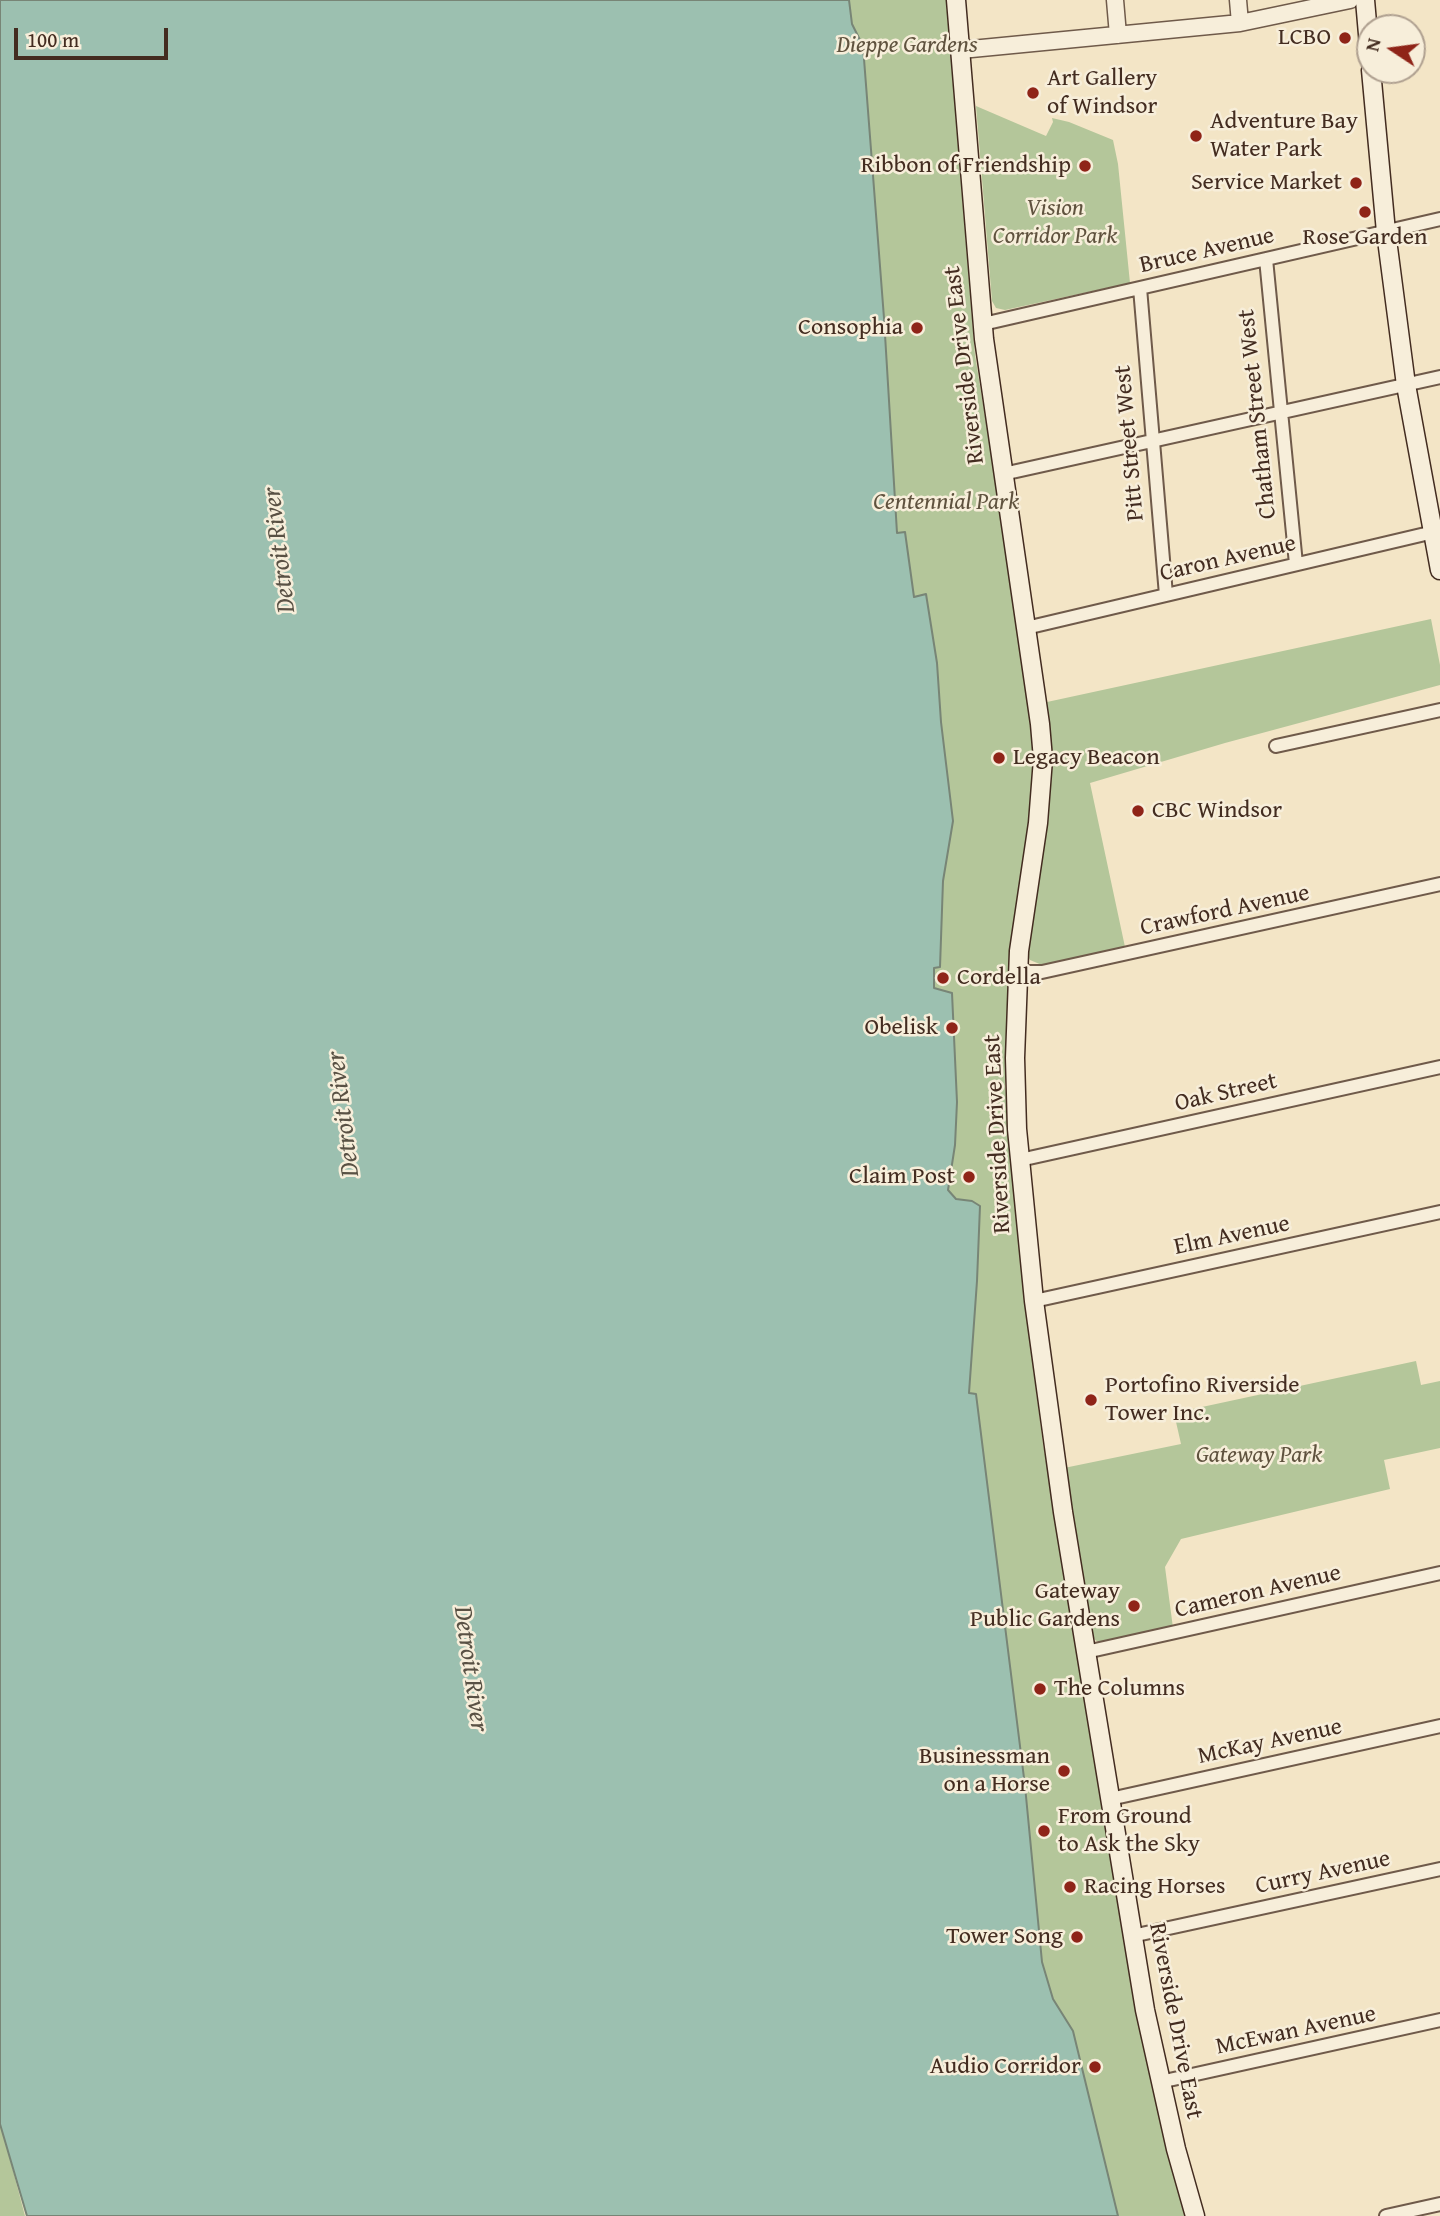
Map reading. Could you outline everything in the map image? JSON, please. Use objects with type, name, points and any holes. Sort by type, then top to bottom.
[{"type":"main road","name":"Riverside Drive East","points":[[956,0],[983,324],[1043,759],[1041,803],[1025,904],[1018,972],[1015,1068],[1020,1160],[1034,1301],[1062,1512],[1132,1936],[1160,2082],[1195,2216]]},
{"type":"main road","points":[[1372,84],[1386,232],[1406,385],[1437,531],[1440,570]]},
{"type":"street","points":[[1115,0],[1118,35]]},
{"type":"street","points":[[1238,0],[1240,23]]},
{"type":"street","points":[[961,50],[1240,23],[1350,0]]},
{"type":"street","name":"Bruce Avenue","points":[[983,324],[1440,219]]},
{"type":"street","name":"Chatham Street West","points":[[1266,259],[1296,564]]},
{"type":"street","name":"Pitt Street West","points":[[1140,288],[1166,595]]},
{"type":"street","points":[[1003,474],[1440,377]]},
{"type":"street","name":"Caron Avenue","points":[[1026,628],[1437,531]]},
{"type":"street","points":[[1276,746],[1440,710]]},
{"type":"street","name":"Crawford Avenue","points":[[1018,972],[1042,972],[1440,884]]},
{"type":"street","name":"Oak Street","points":[[1020,1160],[1440,1067]]},
{"type":"street","name":"Elm Avenue","points":[[1034,1301],[1440,1212]]},
{"type":"street","name":"Cameron Avenue","points":[[1086,1652],[1440,1573]]},
{"type":"street","name":"McKay Avenue","points":[[1110,1799],[1440,1726]]},
{"type":"street","name":"Curry Avenue","points":[[1132,1936],[1440,1869]]},
{"type":"street","name":"McEwan Avenue","points":[[1160,2082],[1440,2020]]},
{"type":"street","points":[[1386,2216],[1440,2204]]},
{"type":"green space","name":"Centennial Park","points":[[849,0],[946,0],[975,355],[1032,706],[1034,764],[1031,815],[1011,945],[1005,1085],[1025,1307],[1043,1444],[1102,1785],[1189,2216],[1118,2216],[1073,2031],[1053,1999],[1042,1962],[1025,1786],[975,1394],[969,1393],[980,1206],[956,1199],[948,1190],[955,1145],[957,1102],[952,993],[934,988],[934,967],[940,967],[943,881],[953,821],[937,663],[925,594],[914,598],[905,532],[897,534],[863,46],[852,24]]},
{"type":"green space","name":"Vision Corridor Park","points":[[976,106],[1046,136],[1053,122],[1052,118],[1113,140],[1118,164],[1130,283],[1005,310],[996,308],[992,301]]},
{"type":"green space","points":[[1431,619],[1440,665],[1440,685],[1225,743],[1090,783],[1125,947],[1042,965],[1030,960],[1027,954],[1048,806],[1051,743],[1047,702]]},
{"type":"green space","name":"Gateway Park","points":[[1416,1361],[1421,1385],[1440,1381],[1440,1448],[1384,1460],[1390,1489],[1181,1539],[1165,1567],[1173,1628],[1101,1643],[1095,1640],[1091,1632],[1064,1468],[1181,1444],[1174,1413]]},
{"type":"green space","points":[[0,2121],[25,2216],[0,2216]]},
{"type":"water","name":"Detroit River","points":[[0,0],[849,0],[852,24],[863,46],[897,533],[905,532],[914,597],[926,594],[937,663],[953,821],[943,881],[940,967],[934,968],[934,988],[952,993],[957,1102],[955,1145],[948,1190],[956,1199],[972,1201],[980,1206],[969,1393],[976,1394],[1025,1786],[1042,1962],[1053,1999],[1073,2031],[1118,2216],[27,2216],[0,2124]]},
{"type":"place","name":"LCBO","points":[[1345,38]]},
{"type":"place","name":"Art Gallery of Windsor","points":[[1033,93]]},
{"type":"place","name":"Adventure Bay Water Park","points":[[1196,136]]},
{"type":"place","name":"Ribbon of Friendship","points":[[1085,166]]},
{"type":"place","name":"Service Market","points":[[1356,183]]},
{"type":"place","name":"Rose Garden","points":[[1365,212]]},
{"type":"place","name":"Consophia","points":[[917,328]]},
{"type":"place","name":"Legacy Beacon","points":[[999,758]]},
{"type":"place","name":"CBC Windsor","points":[[1138,811]]},
{"type":"place","name":"Cordella","points":[[943,978]]},
{"type":"place","name":"Obelisk","points":[[952,1028]]},
{"type":"place","name":"Claim Post","points":[[969,1177]]},
{"type":"place","name":"Portofino Riverside Tower Inc.","points":[[1091,1400]]},
{"type":"place","name":"Gateway Public Gardens","points":[[1134,1606]]},
{"type":"place","name":"The Columns","points":[[1040,1689]]},
{"type":"place","name":"Businessman on a Horse","points":[[1064,1771]]},
{"type":"place","name":"From Ground to Ask the Sky","points":[[1044,1831]]},
{"type":"place","name":"Racing Horses","points":[[1070,1887]]},
{"type":"place","name":"Tower Song","points":[[1077,1937]]},
{"type":"place","name":"Audio Corridor","points":[[1095,2067]]},
{"type":"park label","name":"Dieppe Gardens","points":[[907,46]]}]
